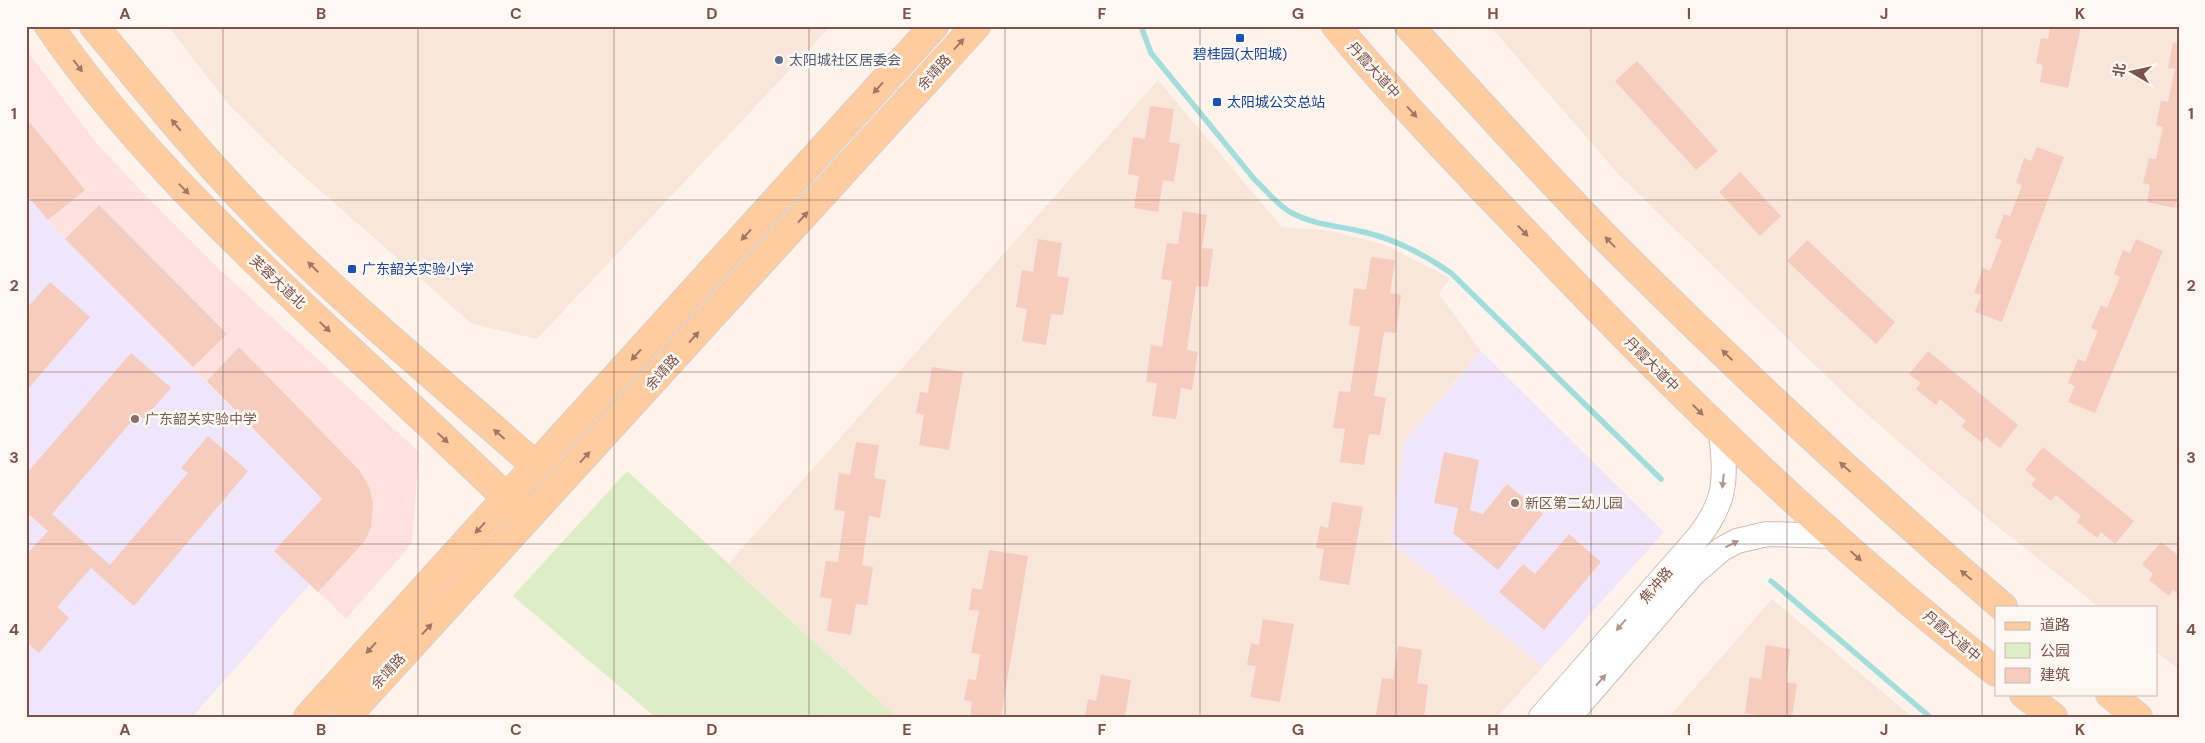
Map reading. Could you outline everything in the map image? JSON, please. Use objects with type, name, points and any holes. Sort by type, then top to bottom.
[{"type":"main road","name":"芙蓉大道北","points":[[49,26],[103,99],[155,159],[239,246],[528,519]]},
{"type":"main road","points":[[94,26],[179,129],[260,218],[329,283],[536,466]]},
{"type":"main road","name":"余靖路","points":[[308,717],[934,26]]},
{"type":"main road","name":"余靖路","points":[[346,717],[559,486],[976,26]]},
{"type":"main road","name":"丹霞大道中","points":[[1336,26],[1466,172],[1579,290],[1721,433],[1834,536],[1995,671]]},
{"type":"main road","points":[[1409,26],[1621,252],[1810,436],[1912,529],[2002,606]]},
{"type":"main road","points":[[2027,696],[2053,717]]},
{"type":"main road","points":[[2112,696],[2138,717]]},
{"type":"street","name":"焦冲路","points":[[1541,717],[1695,541],[1716,513],[1724,479],[1721,433]]},
{"type":"street","points":[[536,466],[559,486]]},
{"type":"street","name":"焦冲路","points":[[1569,717],[1693,574],[1722,549],[1737,541],[1767,534],[1834,536]]},
{"type":"shaded area","points":[[168,26],[831,26],[537,339],[472,324],[292,166],[229,105]]},
{"type":"shaded area","points":[[1490,26],[2179,26],[2179,669],[2158,653],[2158,606],[2098,606],[1993,523],[1853,402],[1619,175]]},
{"type":"shaded area","points":[[26,49],[94,140],[142,192],[218,268],[419,452],[412,543],[346,619],[318,592],[322,499],[65,239],[26,194]]},
{"type":"shaded area","points":[[1158,80],[1282,227],[1331,231],[1383,244],[1450,278],[1439,294],[1481,351],[1452,384],[1391,542],[1543,667],[1497,717],[897,717],[729,563]]},
{"type":"shaded area","name":"广东韶关实验中学","points":[[26,194],[65,239],[322,499],[310,584],[192,717],[26,717]]},
{"type":"shaded area","name":"新区第二幼儿园","points":[[1481,351],[1664,532],[1543,667],[1391,542],[1404,442]]},
{"type":"shaded area","points":[[1772,599],[1912,717],[1669,717]]},
{"type":"green space","points":[[627,471],[897,717],[655,717],[513,596]]},
{"type":"building","points":[[2051,26],[2081,26],[2068,88],[2040,82],[2043,65],[2036,63],[2041,38],[2048,39]]},
{"type":"building","points":[[2173,43],[2179,44],[2179,192],[2175,208],[2147,202],[2150,185],[2143,183],[2149,158],[2156,159],[2163,127],[2156,125],[2161,101],[2168,102],[2175,69],[2168,68]]},
{"type":"building","points":[[1637,61],[1718,151],[1696,170],[1615,81]]},
{"type":"building","points":[[1150,106],[1174,109],[1169,142],[1180,144],[1174,182],[1163,180],[1158,212],[1134,208],[1139,176],[1128,174],[1133,137],[1145,139]]},
{"type":"building","points":[[26,118],[85,190],[48,220],[26,194]]},
{"type":"building","points":[[2037,147],[2064,157],[2002,322],[1975,312],[1981,295],[1974,293],[1983,268],[1990,271],[2002,240],[1995,238],[2004,214],[2010,216],[2022,185],[2016,183],[2024,158],[2031,161]]},
{"type":"building","points":[[1740,172],[1781,216],[1760,236],[1719,192]]},
{"type":"building","points":[[99,205],[227,334],[193,367],[65,239]]},
{"type":"building","points":[[1183,211],[1207,215],[1202,248],[1213,249],[1208,287],[1196,286],[1187,350],[1198,352],[1192,390],[1181,388],[1176,419],[1152,416],[1157,383],[1146,382],[1151,345],[1162,347],[1172,281],[1161,279],[1167,243],[1178,244]]},
{"type":"building","points":[[1038,239],[1062,243],[1057,276],[1069,278],[1063,315],[1051,314],[1046,345],[1022,341],[1027,309],[1016,307],[1022,270],[1033,272]]},
{"type":"building","points":[[2136,239],[2163,251],[2095,413],[2068,402],[2075,386],[2068,383],[2078,359],[2085,362],[2098,331],[2091,328],[2101,305],[2107,308],[2120,277],[2114,274],[2123,250],[2130,253]]},
{"type":"building","points":[[1807,240],[1895,322],[1876,344],[1787,261]]},
{"type":"building","points":[[1371,257],[1395,260],[1390,293],[1401,295],[1396,333],[1384,332],[1374,396],[1386,398],[1380,435],[1369,434],[1364,465],[1340,462],[1345,429],[1333,428],[1339,391],[1350,392],[1360,327],[1349,325],[1354,288],[1366,290]]},
{"type":"building","points":[[50,282],[90,317],[26,391],[26,322],[30,319],[26,316],[26,309]]},
{"type":"building","points":[[239,347],[360,471],[369,487],[373,502],[371,528],[364,542],[318,592],[274,551],[322,499],[207,381]]},
{"type":"building","points":[[1928,351],[2018,425],[2000,448],[1986,437],[1981,442],[1961,426],[1966,421],[1940,399],[1936,405],[1916,389],[1921,383],[1909,374]]},
{"type":"building","points":[[131,353],[171,388],[144,419],[138,414],[52,514],[110,565],[188,473],[181,468],[208,436],[248,471],[134,606],[91,568],[57,607],[69,618],[39,653],[26,642],[26,555],[48,531],[26,512],[26,474]]},
{"type":"building","points":[[932,367],[963,372],[949,450],[919,445],[924,415],[916,413],[920,392],[928,393]]},
{"type":"building","points":[[856,442],[879,445],[874,478],[886,480],[880,518],[869,516],[862,565],[873,567],[867,605],[856,604],[851,635],[827,631],[832,599],[820,597],[826,561],[838,562],[845,511],[834,510],[839,473],[850,475]]},
{"type":"building","points":[[2043,447],[2134,521],[2115,544],[2101,532],[2097,538],[2077,522],[2081,516],[2056,495],[2051,501],[2031,485],[2036,479],[2025,470]]},
{"type":"building","points":[[1444,452],[1479,460],[1470,510],[1483,514],[1507,484],[1543,514],[1498,570],[1453,533],[1458,508],[1434,503]]},
{"type":"building","points":[[1332,502],[1363,507],[1349,585],[1319,580],[1324,549],[1316,548],[1320,526],[1328,528]]},
{"type":"building","points":[[1569,534],[1601,562],[1544,630],[1499,592],[1523,564],[1535,574]]},
{"type":"building","points":[[2161,542],[2179,556],[2179,595],[2173,590],[2169,596],[2149,580],[2153,574],[2142,564]]},
{"type":"building","points":[[989,550],[1028,556],[1001,717],[970,717],[972,702],[964,700],[968,679],[976,680],[980,654],[971,653],[979,611],[969,610],[972,588],[982,590]]},
{"type":"building","points":[[1263,619],[1294,624],[1280,702],[1250,697],[1256,666],[1247,665],[1251,643],[1259,645]]},
{"type":"building","points":[[1766,645],[1790,649],[1786,682],[1797,684],[1792,717],[1756,717],[1756,715],[1745,713],[1750,677],[1761,679]]},
{"type":"building","points":[[1398,646],[1422,650],[1417,683],[1428,685],[1424,717],[1387,717],[1376,715],[1382,678],[1393,679]]},
{"type":"building","points":[[1101,675],[1131,680],[1125,717],[1085,717],[1088,699],[1096,701]]},
{"type":"waterway","points":[[1141,26],[1151,53],[1255,180],[1277,202],[1300,217],[1327,225],[1364,232],[1398,243],[1451,273],[1661,479]]},
{"type":"waterway","points":[[1771,581],[1930,717]]},
{"type":"place","name":"碧桂园(太阳城)","points":[[1240,38]]},
{"type":"place","name":"太阳城社区居委会","points":[[779,60]]},
{"type":"place","name":"太阳城公交总站","points":[[1217,102]]},
{"type":"place","name":"广东韶关实验小学","points":[[352,269]]},
{"type":"place","name":"广东韶关实验中学","points":[[135,419]]},
{"type":"place","name":"新区第二幼儿园","points":[[1515,503]]}]
